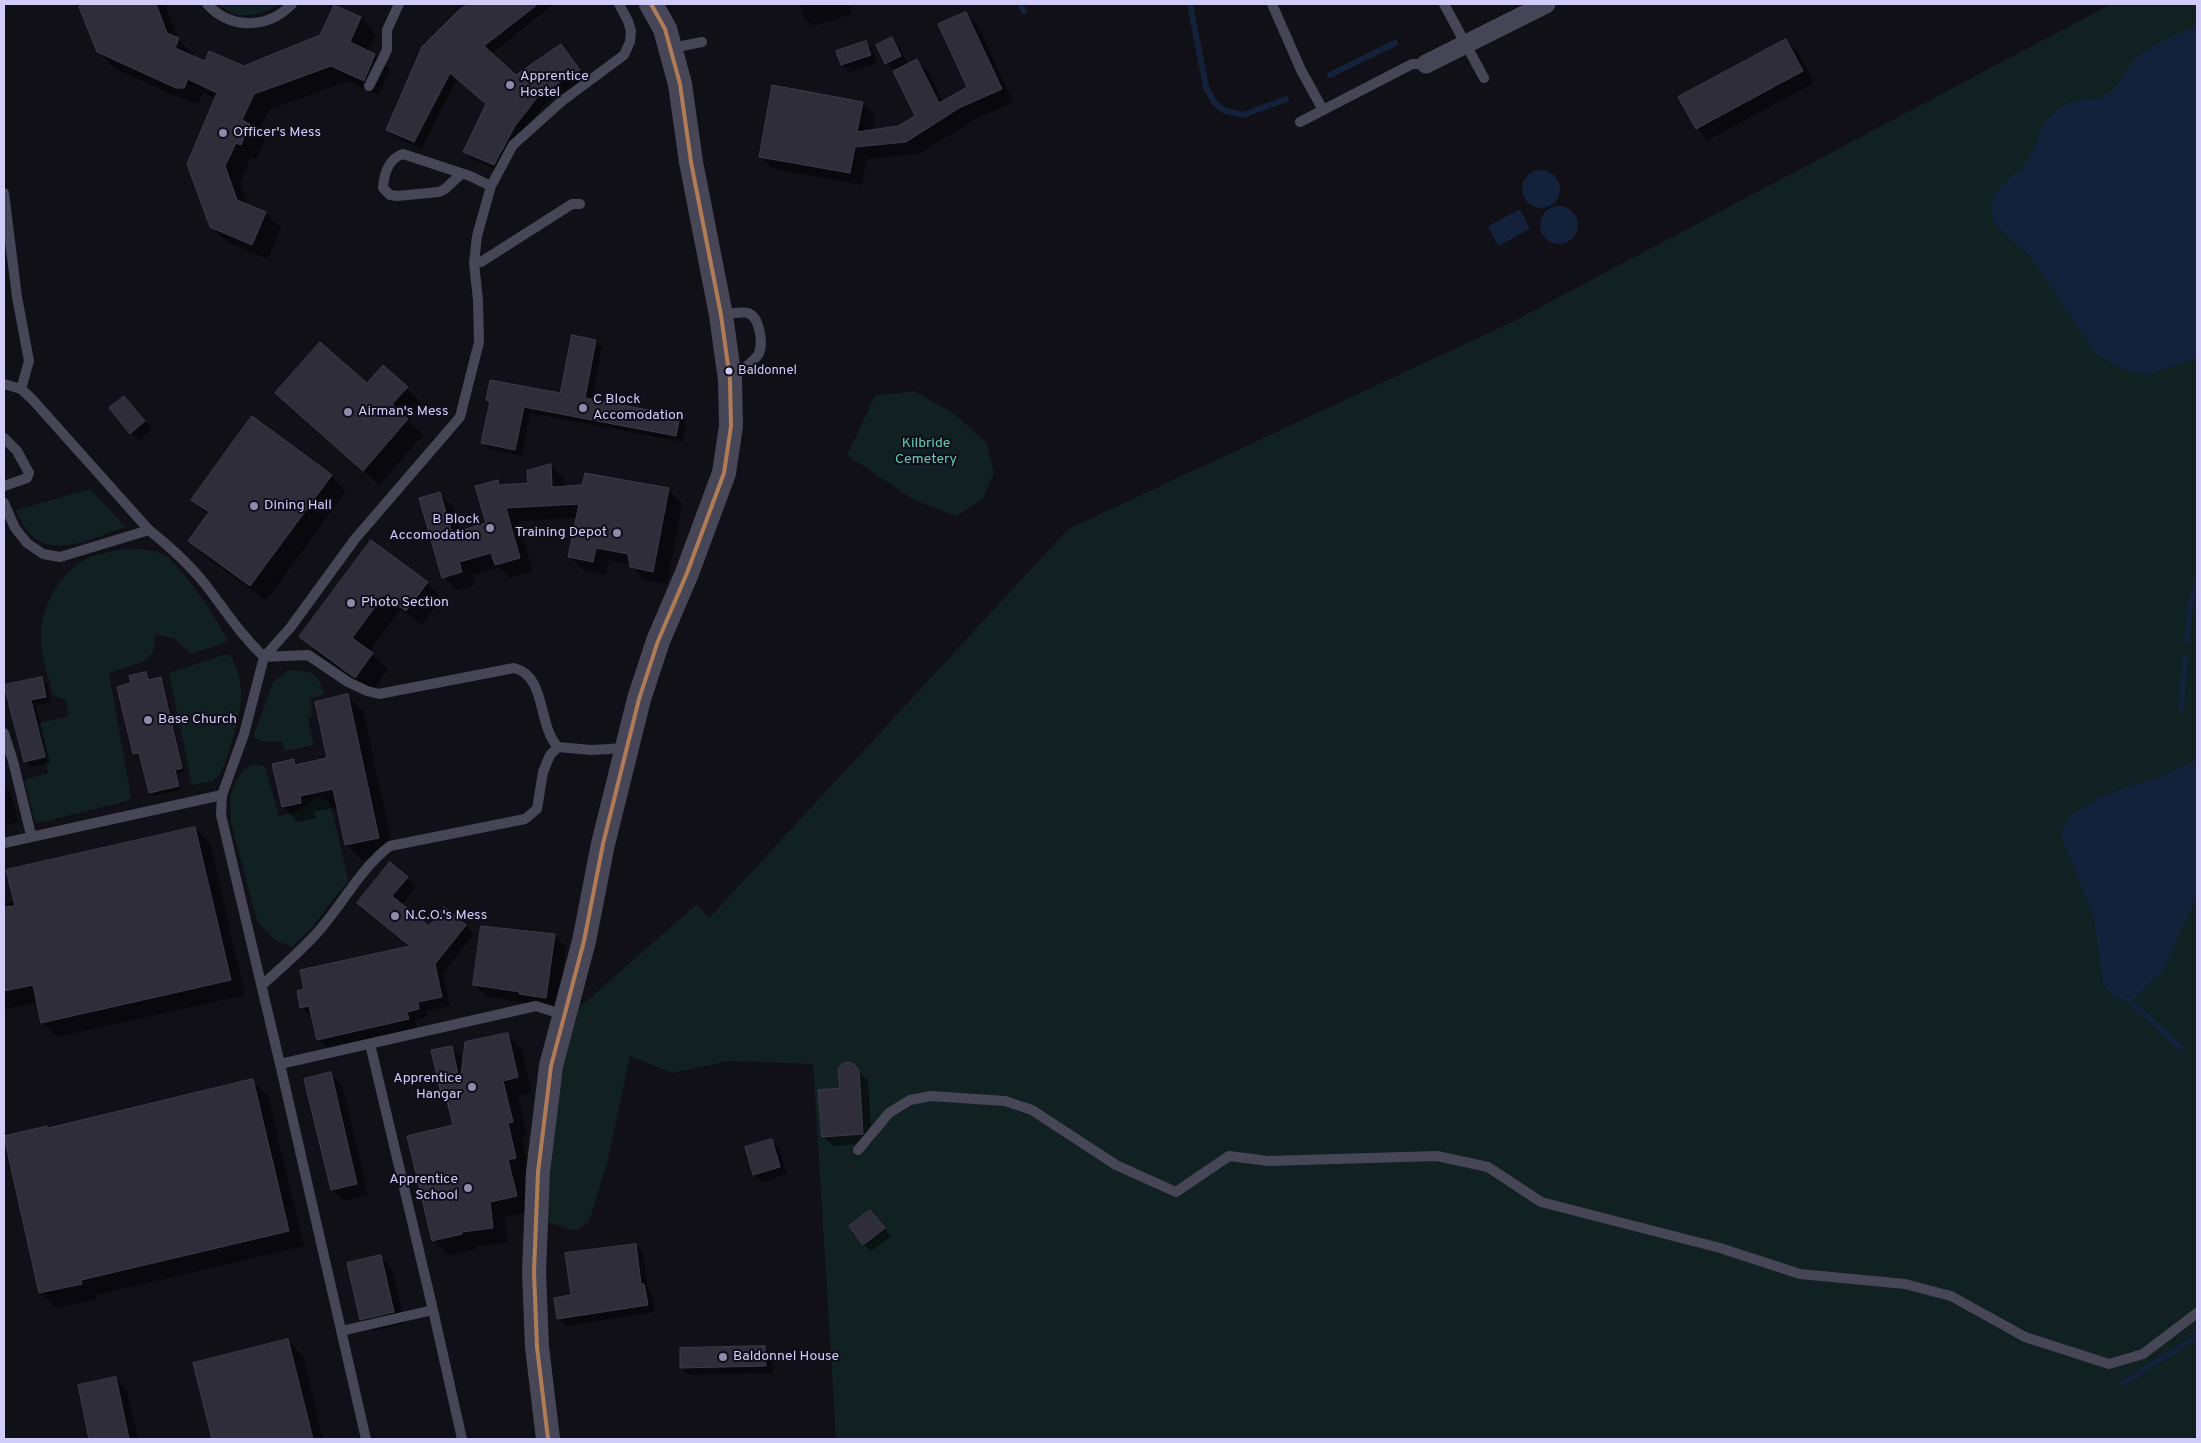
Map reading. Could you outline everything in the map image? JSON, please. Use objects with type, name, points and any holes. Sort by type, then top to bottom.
[{"type":"street","points":[[548,1439],[537,1347],[534,1224],[551,1066],[584,941],[602,844],[639,699],[658,641],[687,573],[724,473],[731,426],[730,380],[721,315],[691,162],[680,84],[666,29],[651,4]]},
{"type":"street","points":[[1426,64],[1546,4]]},
{"type":"lane","points":[[207,4],[222,17],[244,24],[268,21],[292,4]]},
{"type":"lane","points":[[369,86],[387,50],[387,30],[399,4]]},
{"type":"lane","points":[[366,1439],[221,815],[222,795],[244,734],[264,657],[290,628],[355,539],[460,417],[479,342],[478,300],[474,263],[477,236],[491,186],[513,145],[562,101],[624,55],[630,42],[631,32],[628,21],[619,4]]},
{"type":"lane","points":[[1272,4],[1301,70],[1323,110]]},
{"type":"lane","points":[[1444,4],[1484,78]]},
{"type":"lane","points":[[672,48],[702,42]]},
{"type":"lane","points":[[1300,122],[1412,64],[1426,64]]},
{"type":"lane","points":[[461,174],[439,192],[397,196],[390,195],[383,188],[384,176],[394,159],[404,154],[410,154],[470,176],[491,186]]},
{"type":"lane","points":[[4,193],[17,297],[30,361],[21,390]]},
{"type":"lane","points":[[474,263],[481,262],[572,204],[580,204]]},
{"type":"lane","points":[[721,315],[748,313],[753,316],[757,322],[761,346],[757,356],[730,380]]},
{"type":"lane","points":[[4,384],[21,390],[149,530],[171,548],[204,583],[245,640],[264,657],[308,655],[348,682],[367,691],[379,694],[514,668],[524,670],[531,678],[550,737],[558,747],[591,750],[626,748]]},
{"type":"lane","points":[[4,438],[17,451],[29,473],[27,478],[4,486]]},
{"type":"lane","points":[[4,502],[15,528],[26,543],[43,554],[60,557],[149,530]]},
{"type":"lane","points":[[4,733],[9,762],[31,835]]},
{"type":"lane","points":[[262,985],[293,958],[322,927],[370,865],[390,846],[525,819],[532,814],[539,803],[543,772],[550,755],[558,747]]},
{"type":"lane","points":[[4,843],[31,835],[222,795]]},
{"type":"lane","points":[[280,1064],[536,1006],[564,1015]]},
{"type":"lane","points":[[370,1044],[462,1439]]},
{"type":"lane","points":[[858,1150],[889,1113],[910,1100],[931,1096],[1005,1100],[1032,1110],[1116,1165],[1176,1192],[1230,1156],[1268,1162],[1437,1156],[1488,1168],[1541,1202],[1720,1248],[1800,1274],[1906,1284],[1951,1296],[2025,1337],[2109,1364],[2143,1354],[2197,1313]]},
{"type":"lane","points":[[341,1331],[432,1310]]},
{"type":"green space","points":[[218,4],[280,4],[265,12],[241,15],[233,13]]},
{"type":"green space","points":[[2111,4],[2197,4],[2197,1439],[836,1439],[813,1064],[729,1061],[672,1073],[630,1056],[607,1164],[589,1222],[575,1231],[547,1222],[557,1077],[574,1012],[697,904],[709,918],[1068,529],[1512,322]]},
{"type":"green space","name":"Kilbride Cemetery","points":[[914,391],[953,413],[987,443],[994,473],[983,499],[956,516],[914,500],[847,455],[875,396]]},
{"type":"green space","points":[[90,489],[126,527],[78,543],[63,546],[49,545],[36,539],[25,528],[16,510]]},
{"type":"green space","points":[[123,549],[155,552],[165,555],[171,560],[219,624],[227,642],[191,654],[175,639],[156,634],[153,652],[145,661],[109,673],[131,797],[127,801],[38,823],[35,822],[25,782],[27,779],[48,773],[38,724],[68,716],[66,700],[53,696],[43,658],[41,635],[45,612],[55,590],[70,570],[90,557]]},
{"type":"green space","points":[[223,655],[230,655],[239,677],[241,699],[238,721],[219,776],[213,781],[192,785],[169,673]]},
{"type":"green space","points":[[288,670],[312,673],[318,680],[324,694],[310,699],[313,716],[308,718],[314,745],[285,751],[281,741],[264,742],[253,737],[273,682]]},
{"type":"green space","points":[[255,764],[265,767],[279,816],[299,810],[313,798],[317,797],[327,800],[331,807],[347,874],[348,881],[309,931],[292,947],[274,940],[257,921],[231,823],[230,798],[235,782],[245,768]]},
{"type":"water","points":[[2197,25],[2197,359],[2146,375],[2128,372],[2096,354],[2030,256],[1997,227],[1992,217],[1992,203],[1994,195],[2001,186],[2023,167],[2036,145],[2040,130],[2052,114],[2069,102],[2099,98],[2110,92],[2124,76],[2132,61],[2151,47]]},
{"type":"water","points":[[1541,170],[1548,171],[1554,176],[1559,182],[1559,196],[1554,202],[1548,207],[1541,208],[1534,207],[1528,202],[1523,196],[1522,189],[1523,182],[1528,176],[1534,171]]},
{"type":"water","points":[[1559,206],[1566,207],[1572,212],[1577,218],[1577,232],[1572,238],[1566,243],[1559,244],[1552,243],[1546,238],[1541,232],[1540,225],[1541,218],[1546,212],[1552,207]]},
{"type":"water","points":[[1520,209],[1530,229],[1498,246],[1488,226]]},
{"type":"water","points":[[2197,760],[2197,894],[2164,970],[2135,998],[2115,999],[2103,984],[2094,919],[2062,838],[2062,828],[2071,815],[2099,797],[2168,773]]},
{"type":"building","name":"Officer's Mess","points":[[88,4],[156,4],[167,33],[179,38],[175,48],[205,61],[209,51],[244,66],[320,35],[334,5],[361,17],[350,42],[375,54],[364,81],[331,66],[254,94],[242,120],[250,124],[241,145],[236,143],[225,166],[237,200],[266,212],[252,245],[210,227],[187,164],[217,93],[188,79],[184,88],[176,88],[97,52],[79,7]]},
{"type":"building","name":"Apprentice Hostel","points":[[469,4],[538,4],[484,46],[516,75],[561,44],[580,70],[539,95],[515,126],[494,165],[463,152],[486,104],[450,73],[414,142],[386,130],[422,47],[459,10]]},
{"type":"building","points":[[966,12],[1002,89],[959,108],[906,142],[855,147],[850,173],[759,157],[772,85],[863,102],[857,132],[898,126],[915,116],[893,71],[917,59],[939,103],[967,87],[938,24]]},
{"type":"building","points":[[892,37],[901,56],[885,64],[876,45]]},
{"type":"building","points":[[1786,39],[1803,71],[1696,129],[1678,97]]},
{"type":"building","points":[[866,41],[871,55],[841,65],[836,51]]},
{"type":"building","points":[[572,335],[596,340],[585,398],[680,416],[676,436],[524,407],[515,450],[481,443],[490,401],[486,400],[490,380],[560,393]]},
{"type":"building","name":"Airman's Mess","points":[[320,342],[367,383],[383,365],[408,387],[392,404],[408,419],[363,471],[275,393]]},
{"type":"building","points":[[124,396],[145,421],[130,434],[109,408]]},
{"type":"building","name":"Dining Hall","points":[[252,416],[332,475],[250,586],[188,541],[209,512],[191,500]]},
{"type":"building","points":[[551,464],[552,487],[582,485],[585,473],[669,488],[653,572],[630,567],[628,554],[596,548],[593,562],[568,557],[579,504],[506,508],[520,558],[495,565],[491,553],[459,562],[462,572],[442,578],[419,498],[440,492],[452,533],[486,523],[475,486],[498,480],[499,485],[528,483],[527,471]]},
{"type":"building","name":"Photo Section","points":[[371,540],[428,582],[406,611],[384,595],[352,638],[373,653],[355,678],[299,637]]},
{"type":"building","name":"Base Church","points":[[146,672],[148,680],[161,677],[182,768],[175,770],[179,786],[149,793],[139,753],[133,754],[117,687],[131,683],[129,676]]},
{"type":"building","points":[[42,677],[46,697],[31,700],[45,757],[24,762],[4,685]]},
{"type":"building","points":[[348,694],[379,838],[345,845],[333,789],[300,796],[301,803],[282,807],[272,764],[294,759],[295,765],[327,758],[315,702]]},
{"type":"building","points":[[195,827],[231,980],[41,1023],[33,985],[4,991],[4,907],[15,906],[6,870]]},
{"type":"building","points":[[390,862],[408,877],[392,896],[429,926],[444,907],[466,925],[435,964],[442,997],[418,1002],[419,1009],[407,1012],[409,1019],[317,1040],[309,1006],[300,1008],[297,991],[304,989],[300,970],[410,946],[357,903]]},
{"type":"building","points":[[481,926],[555,934],[546,998],[473,985]]},
{"type":"building","points":[[508,1033],[518,1077],[503,1081],[513,1122],[508,1123],[516,1158],[508,1160],[517,1196],[490,1202],[493,1228],[462,1232],[462,1234],[432,1241],[407,1136],[453,1125],[445,1093],[441,1094],[431,1050],[452,1046],[460,1084],[465,1042]]},
{"type":"building","points":[[849,1062],[855,1065],[859,1071],[863,1134],[822,1137],[818,1090],[840,1088],[838,1069],[842,1064]]},
{"type":"building","points":[[331,1072],[357,1184],[331,1190],[304,1079]]},
{"type":"building","points":[[253,1079],[289,1231],[81,1280],[82,1284],[39,1293],[4,1136],[47,1126],[47,1128]]},
{"type":"building","points":[[772,1139],[780,1167],[753,1175],[745,1147]]},
{"type":"building","points":[[870,1210],[885,1228],[863,1245],[849,1226]]},
{"type":"building","points":[[636,1244],[641,1284],[644,1284],[648,1305],[557,1319],[554,1298],[571,1295],[565,1253]]},
{"type":"building","points":[[381,1255],[394,1312],[360,1320],[347,1263]]},
{"type":"building","points":[[288,1339],[313,1439],[212,1439],[193,1363]]},
{"type":"building","name":"Baldonnel House","points":[[765,1346],[766,1366],[680,1368],[680,1348]]},
{"type":"building","points":[[116,1377],[129,1439],[89,1439],[78,1385]]},
{"type":"waterway","points":[[1020,4],[1024,11]]},
{"type":"waterway","points":[[1190,4],[1206,87],[1214,102],[1223,110],[1243,115],[1286,99]]},
{"type":"waterway","points":[[1330,75],[1395,43]]},
{"type":"waterway","points":[[2187,642],[2190,606],[2197,583]]},
{"type":"waterway","points":[[2181,708],[2185,658]]},
{"type":"waterway","points":[[2127,998],[2181,1048]]},
{"type":"waterway","points":[[2124,1383],[2197,1336]]},
{"type":"transit line","points":[[548,1439],[537,1347],[534,1272],[538,1172],[551,1066],[584,941],[603,844],[639,699],[658,641],[687,573],[724,473],[731,426],[730,380],[721,315],[691,162],[680,84],[665,29],[651,4]]},
{"type":"place","name":"Apprentice Hostel","points":[[510,85]]},
{"type":"place","name":"Officer's Mess","points":[[223,133]]},
{"type":"place","name":"Baldonnel","points":[[729,371]]},
{"type":"place","name":"C Block Accomodation","points":[[583,408]]},
{"type":"place","name":"Airman's Mess","points":[[348,412]]},
{"type":"place","name":"Dining Hall","points":[[254,506]]},
{"type":"place","name":"B Block Accomodation","points":[[490,528]]},
{"type":"place","name":"Training Depot","points":[[617,533]]},
{"type":"place","name":"Photo Section","points":[[351,603]]},
{"type":"place","name":"Base Church","points":[[148,720]]},
{"type":"place","name":"N.C.O.'s Mess","points":[[395,916]]},
{"type":"place","name":"Apprentice Hangar","points":[[472,1087]]},
{"type":"place","name":"Apprentice School","points":[[468,1188]]},
{"type":"place","name":"Baldonnel House","points":[[723,1357]]}]
